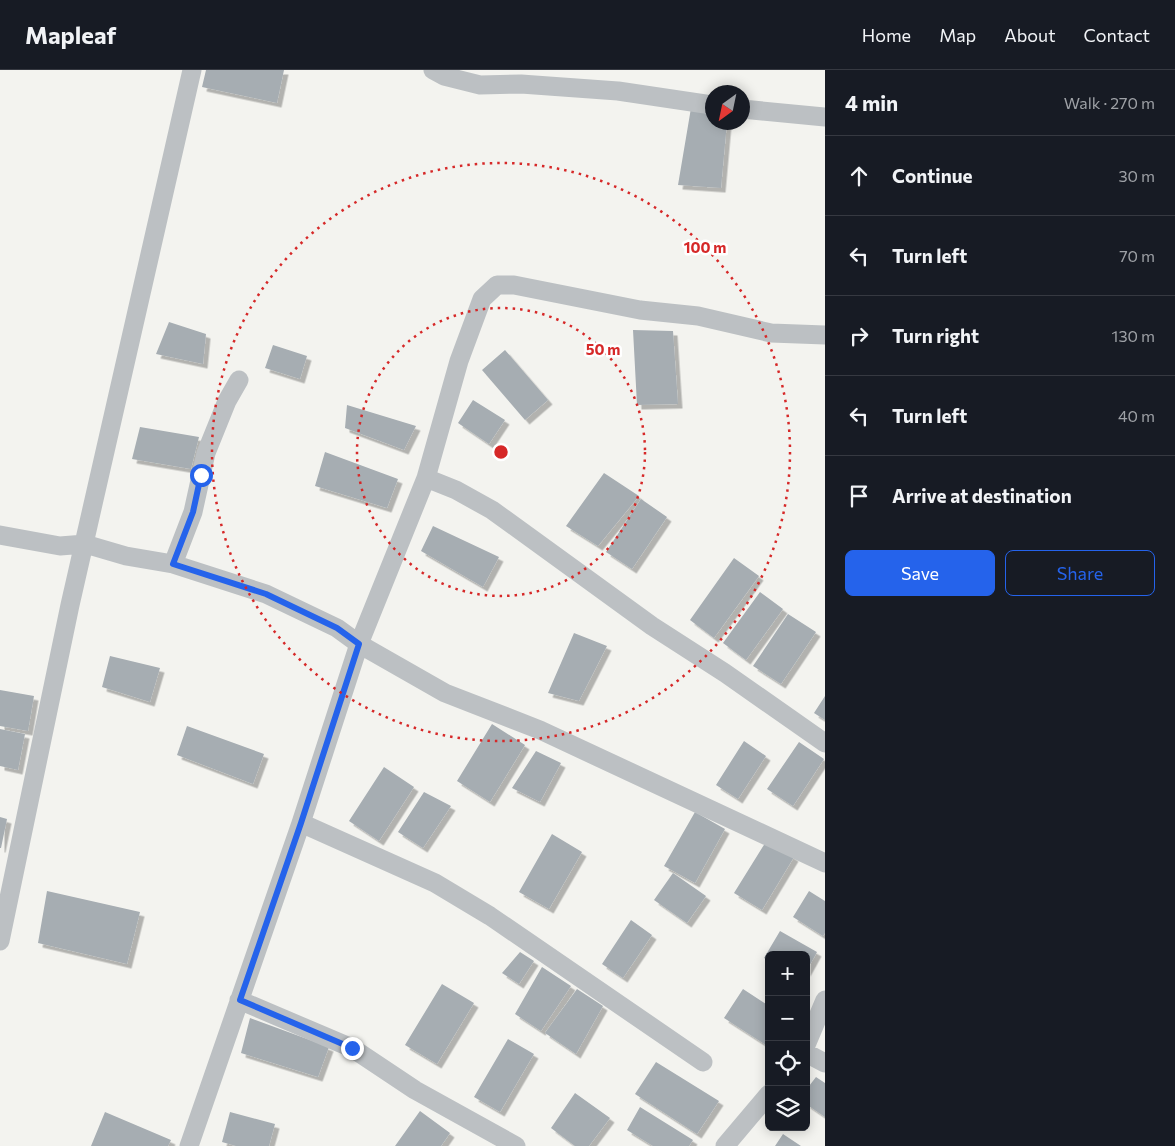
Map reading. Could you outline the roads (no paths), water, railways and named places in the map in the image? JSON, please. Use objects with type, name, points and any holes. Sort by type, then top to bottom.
[{"type":"street","points":[[0,941],[70,605],[192,70]]},
{"type":"street","points":[[433,70],[444,76],[480,85],[521,84],[618,91],[705,104]]},
{"type":"street","points":[[750,110],[825,117]]},
{"type":"street","points":[[189,1146],[301,823],[359,644],[426,478],[459,361],[482,299],[497,285],[522,286],[563,296],[640,310],[698,316],[771,333],[825,335]]},
{"type":"street","points":[[173,564],[193,512],[206,453],[227,401],[239,380]]},
{"type":"street","points":[[426,478],[456,490],[492,510],[652,626],[825,743]]},
{"type":"street","points":[[0,535],[60,546],[85,544],[126,556],[173,564],[266,594],[337,628],[359,644],[445,693],[540,730],[825,863]]},
{"type":"street","points":[[301,823],[435,883],[490,916],[703,1062]]},
{"type":"street","points":[[240,1000],[352,1048],[415,1090],[516,1146]]},
{"type":"street","points":[[808,1041],[825,1000]]},
{"type":"street","points":[[810,1055],[825,1063]]},
{"type":"street","points":[[725,1146],[765,1099]]}]
